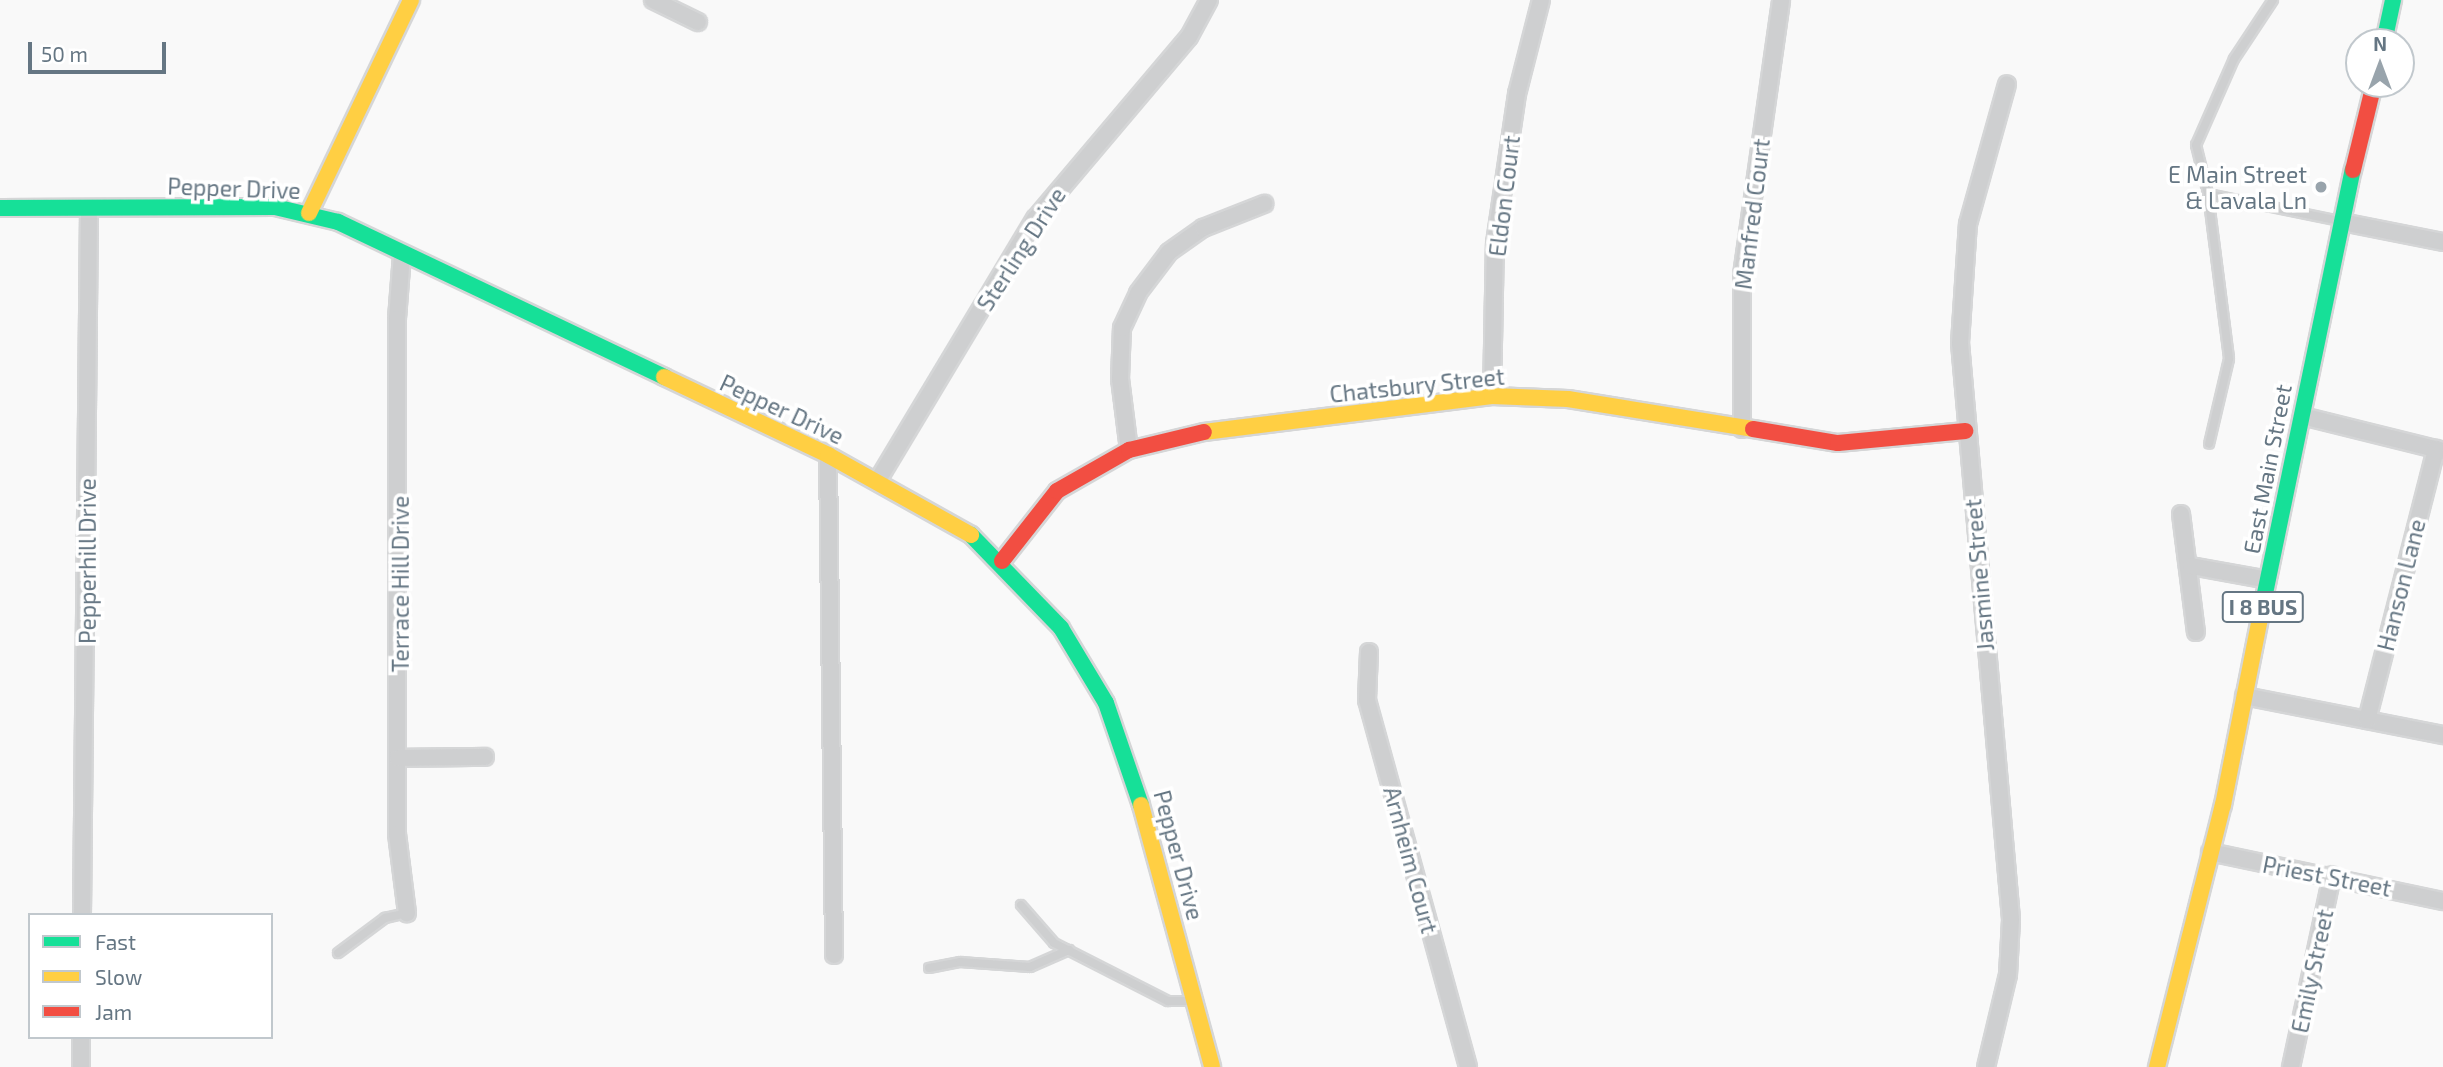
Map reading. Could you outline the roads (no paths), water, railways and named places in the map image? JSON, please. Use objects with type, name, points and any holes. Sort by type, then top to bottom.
[{"type":"street","points":[[309,212],[411,0]]},
{"type":"street","points":[[653,0],[698,22]]},
{"type":"street","name":"Sterling Drive","points":[[878,480],[1035,219],[1189,37],[1209,0]]},
{"type":"street","name":"Eldon Court","points":[[1492,396],[1495,243],[1517,94],[1541,0]]},
{"type":"street","name":"Manfred Court","points":[[1742,429],[1742,275],[1781,0]]},
{"type":"street","points":[[2387,28],[2393,0]]},
{"type":"street","name":"Jasmine Street","points":[[1986,1067],[2008,975],[2011,919],[1965,431],[1961,343],[1968,223],[2007,85]]},
{"type":"street","name":"East Main Street","points":[[2157,1067],[2210,852],[2342,222],[2371,98]]},
{"type":"street","points":[[1129,450],[1120,379],[1122,328],[1138,293],[1169,252],[1203,228],[1264,204]]},
{"type":"street","name":"Pepper Drive","points":[[0,208],[258,206],[309,212],[828,455],[944,517],[1002,561],[1061,628],[1106,703],[1132,770],[1212,1067]]},
{"type":"street","name":"Pepperhill Drive","points":[[82,913],[89,208]]},
{"type":"street","points":[[2342,222],[2443,242]]},
{"type":"street","name":"Terrace Hill Drive","points":[[402,255],[397,319],[397,834],[407,913]]},
{"type":"street","name":"Chatsbury Street","points":[[1002,561],[1057,491],[1129,450],[1194,433],[1492,396],[1568,399],[1838,443],[1965,431]]},
{"type":"street","points":[[2302,416],[2439,450]]},
{"type":"street","name":"Hanson Lane","points":[[2367,720],[2439,450]]},
{"type":"street","points":[[828,455],[834,955]]},
{"type":"street","points":[[2181,514],[2192,566],[2196,632]]},
{"type":"street","points":[[2192,566],[2268,580]]},
{"type":"street","name":"Arnheim Court","points":[[1369,652],[1367,700],[1468,1067]]},
{"type":"street","points":[[2244,696],[2443,735]]},
{"type":"street","points":[[398,758],[485,758]]},
{"type":"street","name":"Priest Street","points":[[2210,852],[2332,875],[2443,901]]},
{"type":"street","name":"Emily Street","points":[[2291,1067],[2332,875]]},
{"type":"street","points":[[81,1039],[81,1067]]},
{"type":"lane","points":[[2209,443],[2229,359],[2207,194],[2196,145],[2234,59],[2273,0]]},
{"type":"lane","points":[[2207,194],[2342,222]]},
{"type":"lane","points":[[1021,905],[1054,943],[1168,1001],[1196,1001]]},
{"type":"lane","points":[[338,953],[385,918],[407,913]]},
{"type":"lane","points":[[929,968],[960,962],[1030,967],[1069,950]]},
{"type":"place","name":"E Main Street & Lavala Ln","points":[[2321,187]]}]
